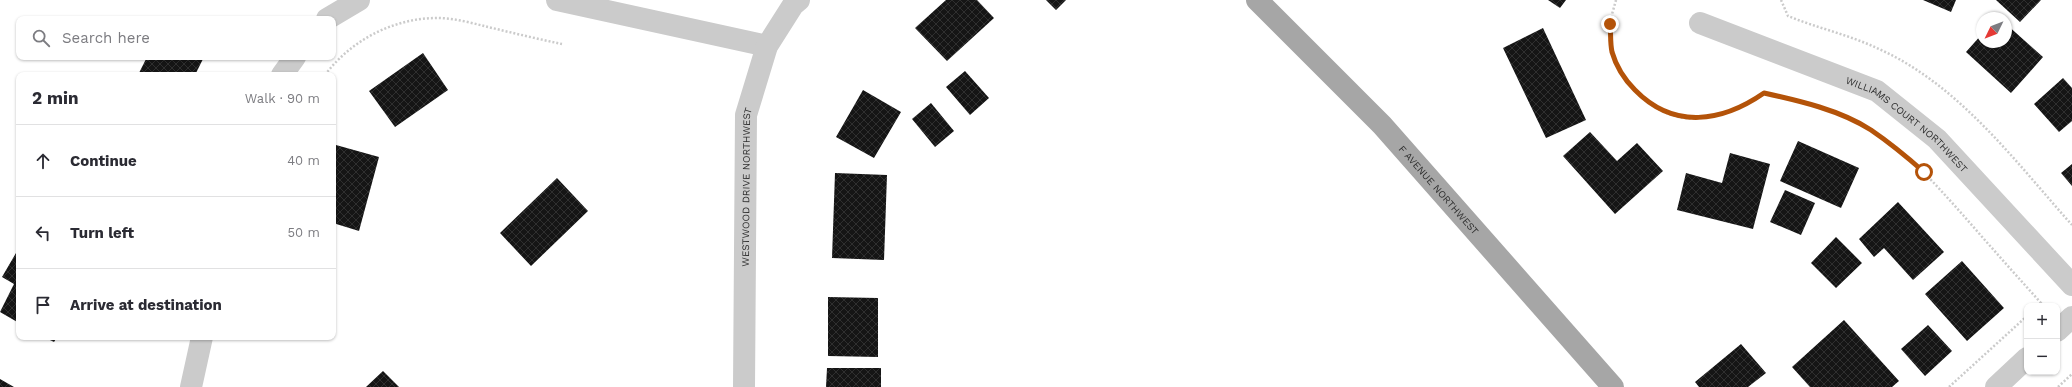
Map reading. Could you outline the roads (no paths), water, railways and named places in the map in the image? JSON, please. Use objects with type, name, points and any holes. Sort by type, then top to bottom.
[{"type":"main road","name":"F AVENUE NORTHWEST","points":[[1257,0],[1382,125],[1613,387]]},
{"type":"street","points":[[332,16],[359,0]]},
{"type":"street","points":[[557,0],[767,46]]},
{"type":"street","name":"WESTWOOD DRIVE NORTHWEST","points":[[744,387],[746,115],[767,46],[793,5],[799,0]]},
{"type":"street","name":"WILLIAMS COURT NORTHWEST","points":[[1700,23],[1877,91],[1937,139],[2072,285]]},
{"type":"street","points":[[284,72],[293,60]]},
{"type":"street","points":[[2060,328],[2072,317]]},
{"type":"street","points":[[191,387],[201,340]]},
{"type":"street","points":[[1996,387],[2024,361]]}]
